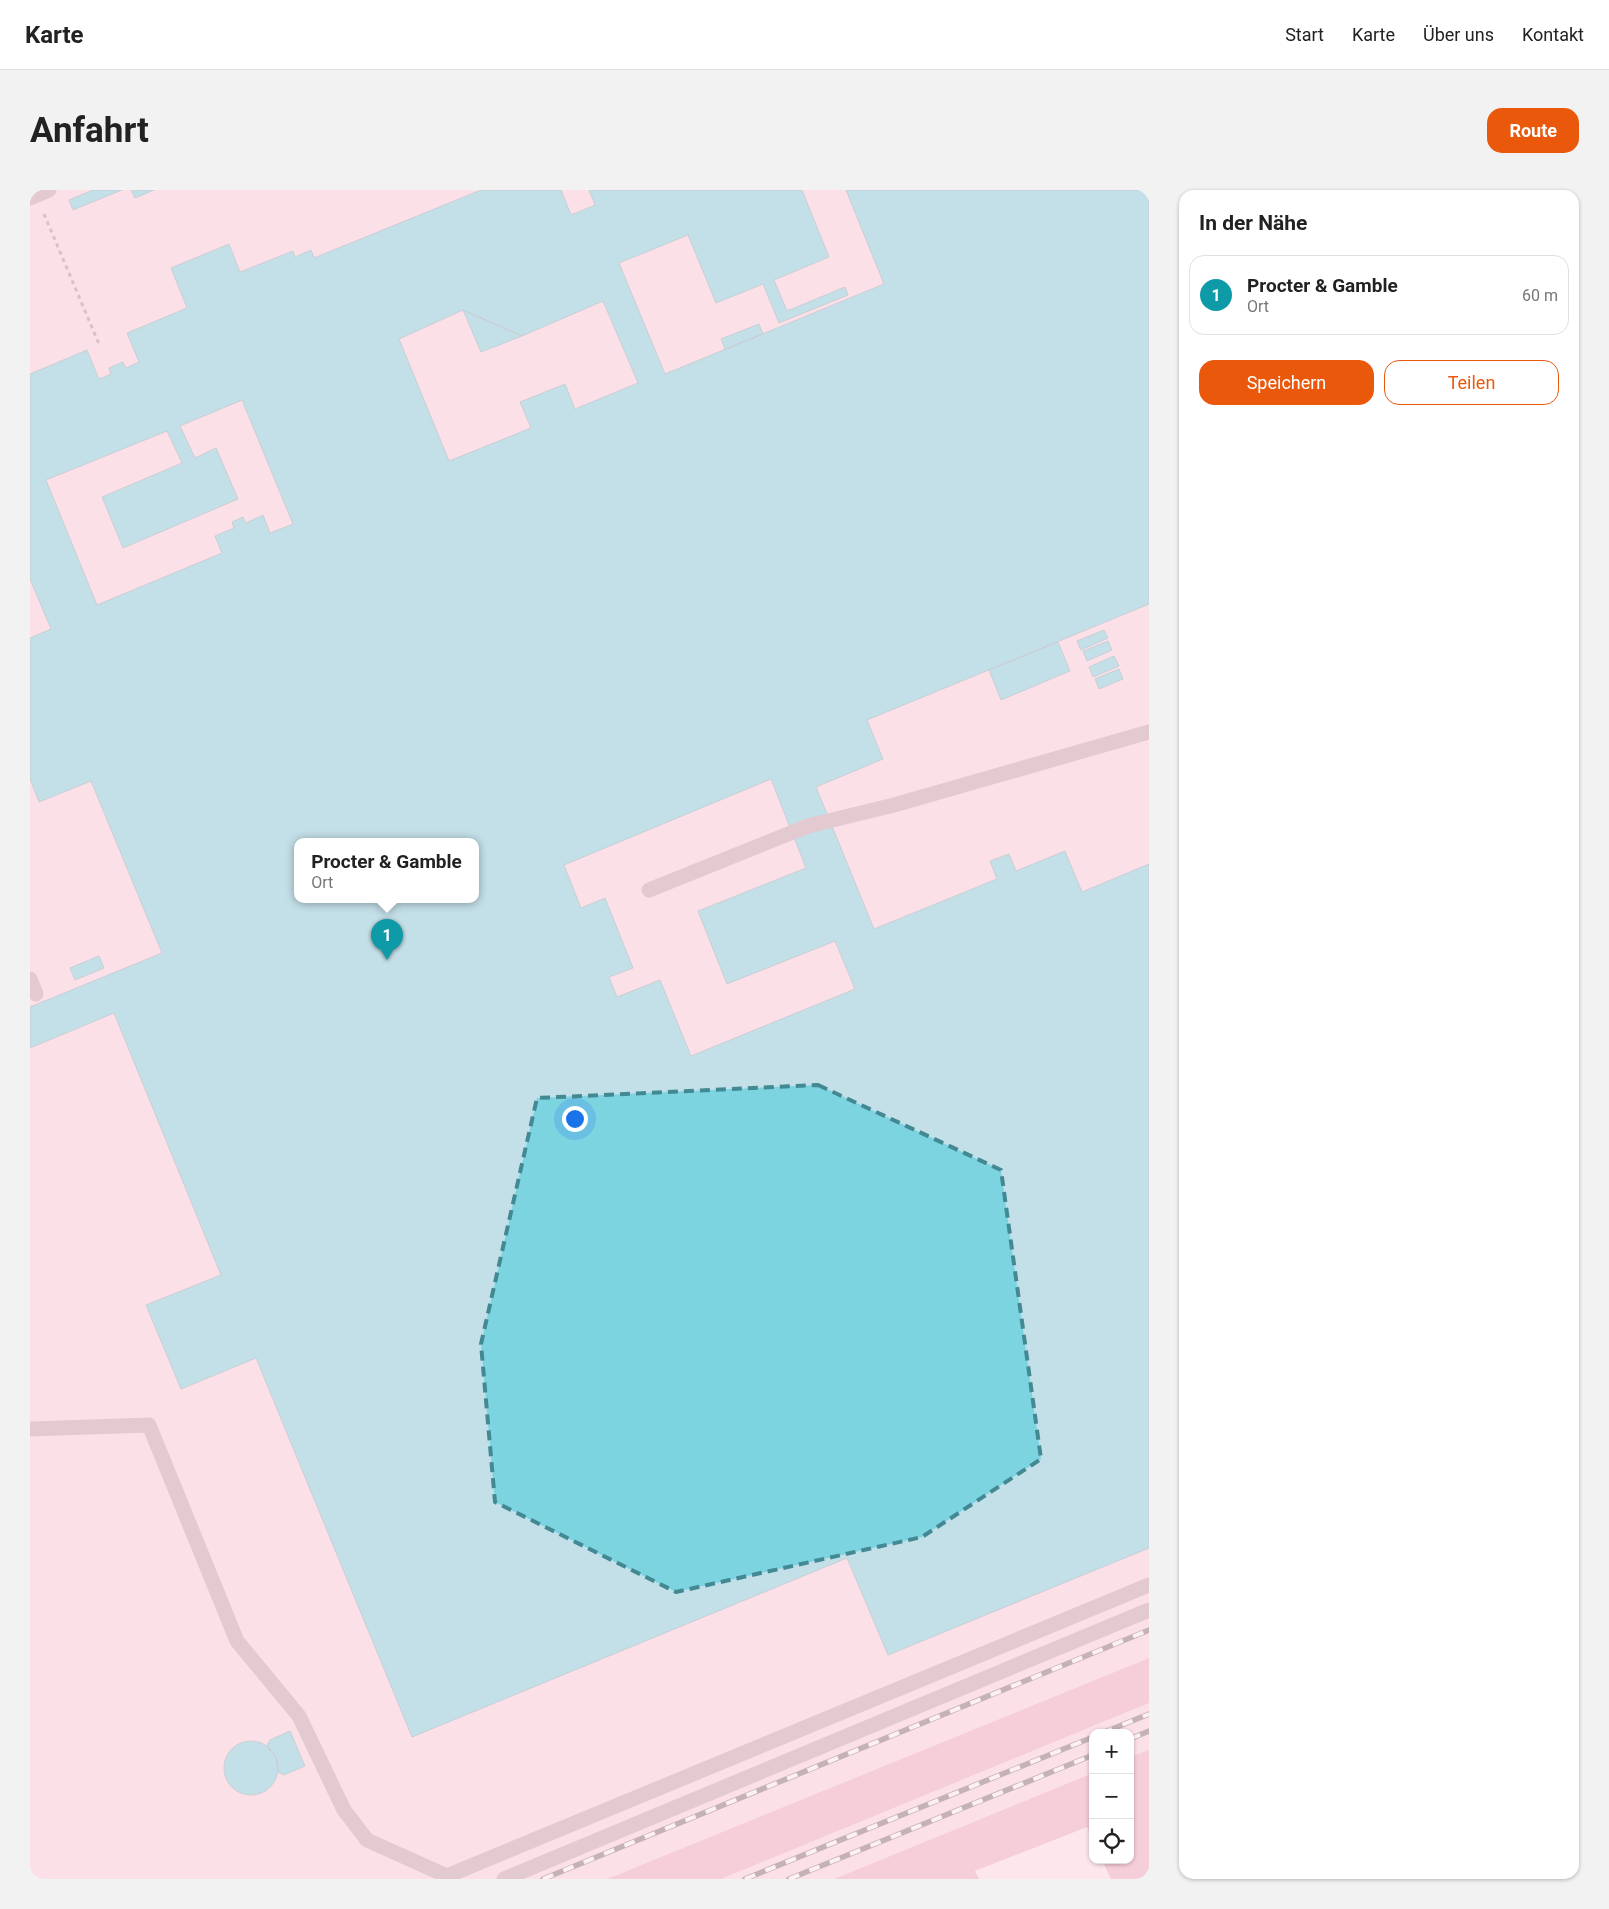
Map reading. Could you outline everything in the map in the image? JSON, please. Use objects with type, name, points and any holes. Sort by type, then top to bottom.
[{"type":"lane","points":[[649,890],[808,826],[894,805],[1149,732]]},
{"type":"lane","points":[[30,979],[36,994]]},
{"type":"lane","points":[[30,1429],[149,1425],[237,1641],[299,1716],[344,1810],[367,1840],[445,1878],[1149,1585]]},
{"type":"lane","points":[[504,1879],[1149,1610]]},
{"type":"path","points":[[39,194],[99,344]]},
{"type":"highlighted area","points":[[818,1085],[1001,1170],[1041,1459],[922,1537],[676,1592],[495,1502],[481,1344],[537,1098]]},
{"type":"shaded area","points":[[30,190],[1149,190],[1149,1658],[607,1879],[30,1879]]},
{"type":"shaded area","points":[[1149,1658],[1149,1703],[721,1879],[607,1879]]},
{"type":"shaded area","points":[[1149,1703],[1149,1750],[1134,1756],[1134,1729],[1089,1729],[1089,1775],[834,1879],[721,1879]]},
{"type":"shaded area","points":[[1149,1750],[1149,1879],[1111,1879],[1104,1864],[1134,1864],[1134,1756]]},
{"type":"shaded area","points":[[1089,1775],[1089,1831],[1087,1827],[975,1871],[979,1879],[834,1879]]},
{"type":"building","points":[[93,190],[122,190],[73,210],[69,200]]},
{"type":"building","points":[[131,190],[154,190],[135,198]]},
{"type":"building","points":[[481,190],[561,190],[571,215],[595,205],[589,190],[802,190],[829,257],[774,280],[787,311],[845,287],[848,295],[779,323],[763,284],[716,303],[688,235],[619,263],[665,374],[884,284],[846,190],[1149,190],[1149,604],[867,720],[883,759],[816,787],[874,929],[997,879],[990,861],[1009,854],[1016,871],[1065,851],[1082,892],[1149,864],[1149,1548],[888,1655],[847,1558],[412,1737],[256,1358],[181,1389],[146,1305],[221,1275],[114,1013],[30,1048],[30,1007],[162,953],[91,781],[39,802],[30,779],[30,638],[51,629],[30,579],[30,374],[87,350],[99,379],[111,374],[109,368],[123,362],[126,368],[139,362],[127,333],[187,308],[171,268],[229,244],[240,272],[293,251],[295,257],[311,250],[314,258]],"holes":[[[603,301],[638,383],[575,409],[565,384],[520,402],[531,428],[449,461],[399,339],[463,310],[522,336]],[[242,400],[293,524],[270,533],[263,515],[246,523],[243,517],[232,522],[234,528],[215,536],[222,553],[97,605],[46,480],[167,431],[182,463],[102,497],[123,548],[238,499],[216,448],[195,458],[180,426]],[[771,779],[806,868],[698,911],[727,984],[835,941],[855,989],[691,1056],[660,980],[617,997],[609,977],[633,968],[605,898],[581,908],[564,865]]]},
{"type":"building","points":[[463,310],[522,336],[481,352]]},
{"type":"building","points":[[759,324],[763,334],[725,349],[721,339]]},
{"type":"building","points":[[1104,630],[1108,638],[1081,650],[1077,641]]},
{"type":"building","points":[[1108,641],[1112,650],[1087,661],[1083,651]]},
{"type":"building","points":[[1058,642],[1070,671],[1001,700],[989,670]]},
{"type":"building","points":[[1114,656],[1119,666],[1093,677],[1089,667]]},
{"type":"building","points":[[1119,669],[1123,679],[1099,689],[1095,679]]},
{"type":"building","points":[[99,956],[104,968],[75,980],[70,968]]},
{"type":"building","points":[[290,1731],[305,1766],[284,1775],[278,1772],[276,1758],[267,1746],[270,1740]]},
{"type":"building","points":[[246,1741],[256,1741],[266,1745],[274,1753],[278,1768],[274,1783],[266,1791],[256,1795],[246,1795],[236,1791],[228,1783],[224,1773],[224,1763],[228,1753],[236,1745]]},
{"type":"railway","points":[[543,1879],[1149,1630]]},
{"type":"railway","points":[[1112,1729],[1149,1714]]},
{"type":"railway","points":[[1134,1737],[1149,1731]]},
{"type":"railway","points":[[745,1879],[1089,1739]]},
{"type":"railway","points":[[789,1879],[1089,1757]]},
{"type":"place","name":"Procter & Gamble","points":[[387,960]]}]
